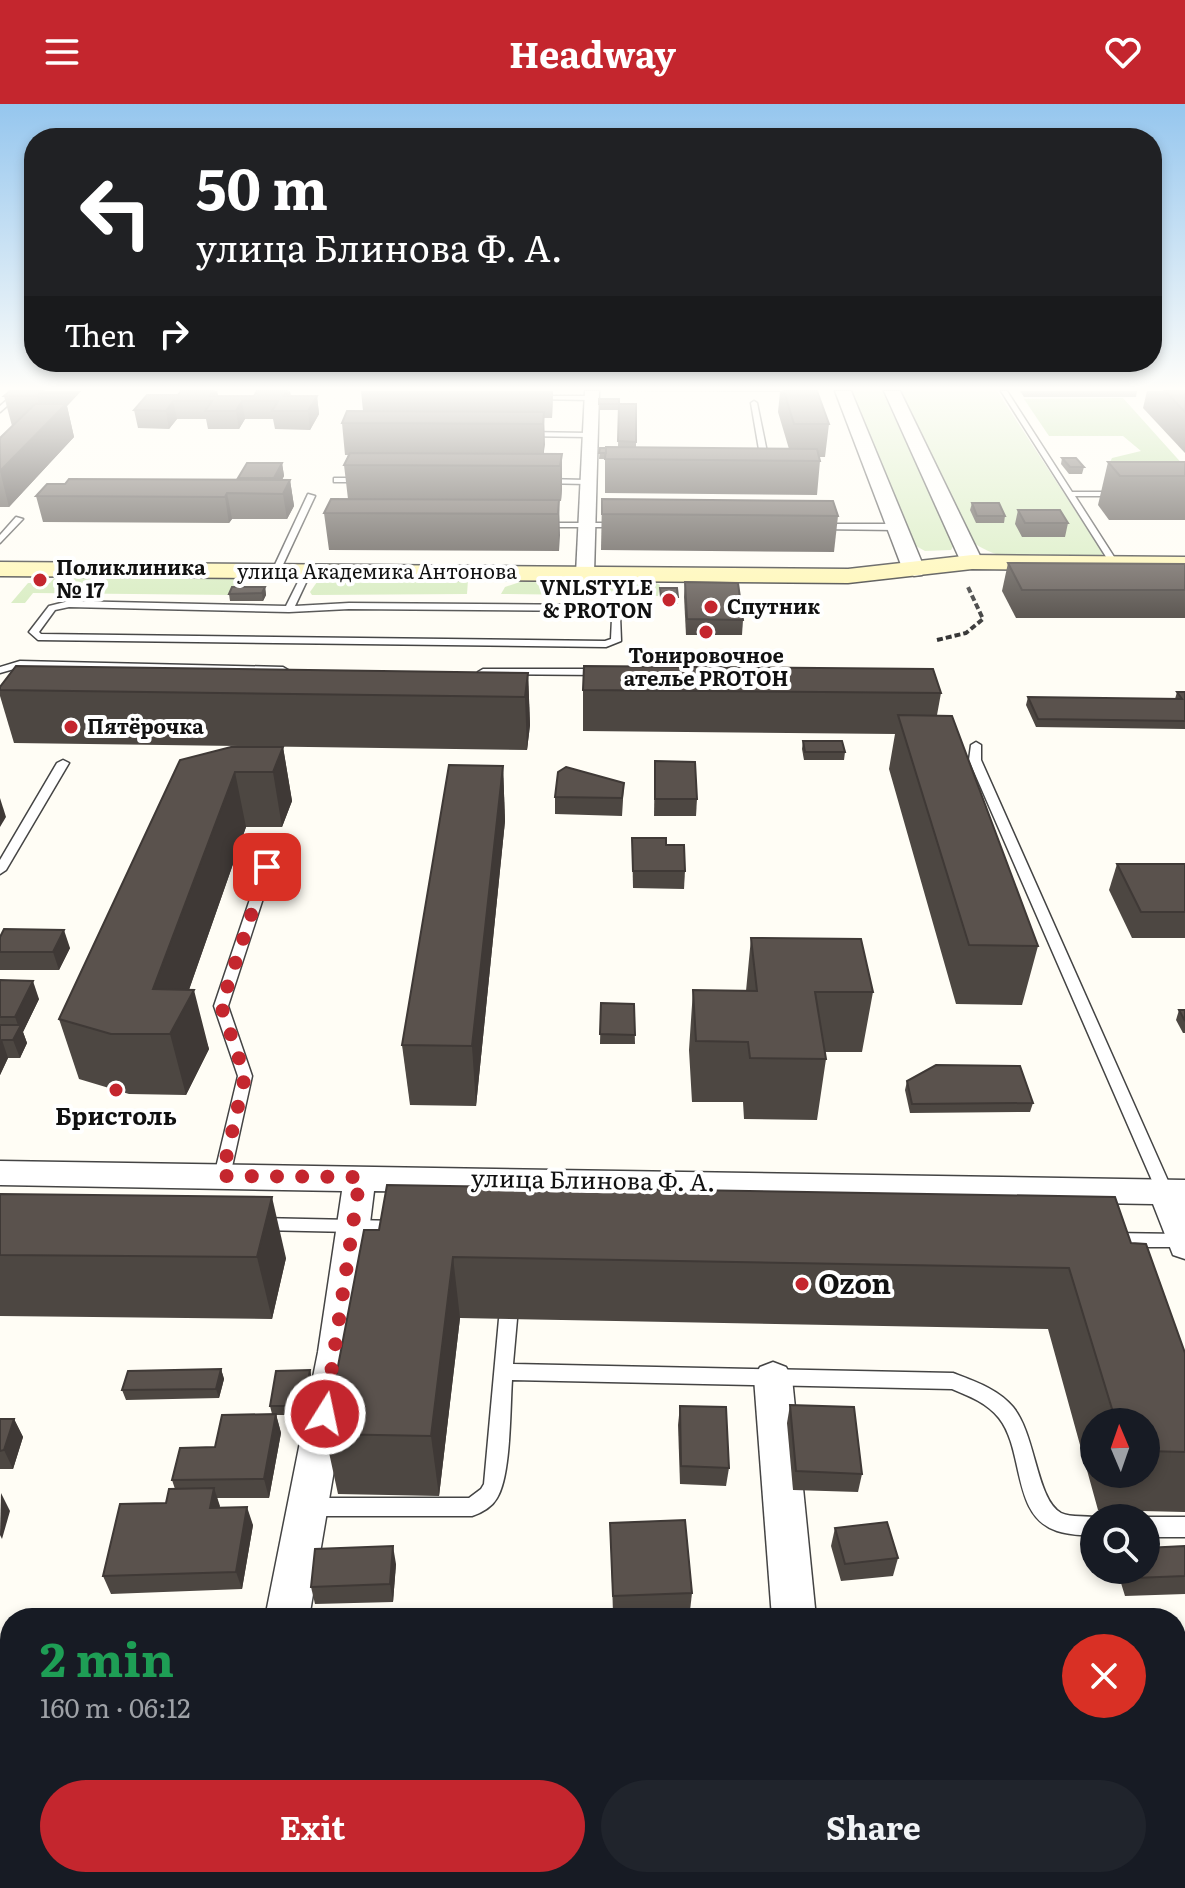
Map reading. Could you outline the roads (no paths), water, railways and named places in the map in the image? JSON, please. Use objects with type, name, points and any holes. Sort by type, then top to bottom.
[{"type":"main road","name":"улица Академика Антонова","points":[[0,569],[848,576],[914,570],[968,571],[1114,563],[1185,564]]},
{"type":"street","points":[[585,574],[592,474]]},
{"type":"street","points":[[875,474],[914,570]]},
{"type":"street","points":[[927,474],[968,571]]},
{"type":"street","name":"улица Блинова Ф. А.","points":[[0,1173],[360,1177],[519,1192],[1175,1192]]},
{"type":"street","points":[[289,1608],[336,1352],[360,1177]]},
{"type":"street","points":[[1175,1192],[1184,1244]]},
{"type":"street","points":[[773,1378],[793,1608]]},
{"type":"lane","points":[[540,481],[590,474]]},
{"type":"lane","points":[[1059,474],[1114,563]]},
{"type":"lane","points":[[337,480],[368,480]]},
{"type":"lane","points":[[1072,494],[1128,494]]},
{"type":"lane","points":[[276,571],[311,496]]},
{"type":"lane","points":[[0,518],[19,519],[0,540]]},
{"type":"lane","points":[[526,524],[634,525]]},
{"type":"lane","points":[[804,527],[896,527]]},
{"type":"lane","points":[[289,609],[307,572]]},
{"type":"lane","points":[[69,604],[289,609],[349,606],[592,608],[610,611],[617,617],[616,641],[606,644],[38,637],[34,632],[52,608],[69,604]]},
{"type":"lane","points":[[0,670],[20,664],[299,670]]},
{"type":"lane","points":[[470,672],[612,672]]},
{"type":"lane","points":[[976,745],[975,760],[1175,1192]]},
{"type":"lane","points":[[0,870],[63,763]]},
{"type":"lane","points":[[222,1176],[245,1076],[221,1006],[276,840]]},
{"type":"lane","points":[[246,1224],[412,1227]]},
{"type":"lane","points":[[1088,1239],[1184,1244]]},
{"type":"lane","points":[[308,1507],[472,1507],[488,1496],[494,1485],[508,1319]]},
{"type":"lane","points":[[503,1372],[953,1381],[975,1387],[1008,1412],[1020,1434],[1041,1508],[1057,1522],[1080,1524]]},
{"type":"lane","points":[[1160,1527],[1185,1527]]},
{"type":"place","name":"Поликлиника № 17","points":[[40,580]]},
{"type":"place","name":"VNLSTYLE & PROTON","points":[[669,600]]},
{"type":"place","name":"Спутник","points":[[711,607]]},
{"type":"place","name":"Тонировочное ателье PROTOH","points":[[706,632]]},
{"type":"place","name":"Пятёрочка","points":[[71,727]]},
{"type":"place","name":"Бристоль","points":[[116,1090]]},
{"type":"place","name":"Ozon","points":[[802,1284]]}]
